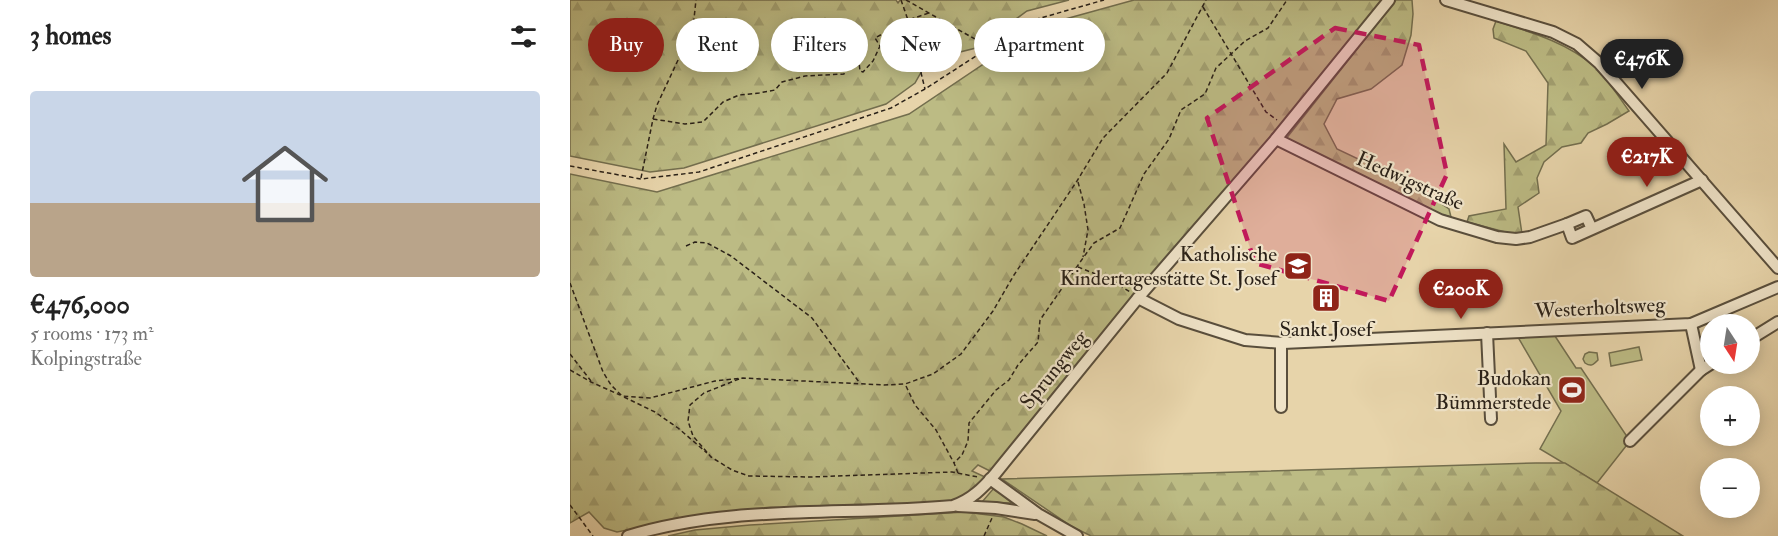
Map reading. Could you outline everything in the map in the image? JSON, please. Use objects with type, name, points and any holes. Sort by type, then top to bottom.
[{"type":"street","name":"Sprungweg","points":[[628,536],[697,521],[737,517],[953,506],[975,495],[989,481],[1138,298],[1276,139],[1389,0]]},
{"type":"street","points":[[1446,0],[1553,32],[1577,44],[1599,63],[1778,268]]},
{"type":"street","name":"Hedwigstraße","points":[[1276,139],[1440,220],[1487,234],[1516,239],[1530,237],[1566,225],[1572,238],[1702,180]]},
{"type":"street","name":"Westerholtsweg","points":[[1138,298],[1179,319],[1245,340],[1281,343],[1691,324],[1778,287]]},
{"type":"street","points":[[1760,333],[1778,322]]},
{"type":"street","points":[[1691,324],[1700,365]]},
{"type":"street","points":[[1487,333],[1491,419]]},
{"type":"street","points":[[1281,343],[1281,407]]},
{"type":"street","points":[[1630,441],[1700,371]]},
{"type":"street","points":[[989,481],[1038,514],[1077,536]]},
{"type":"street","points":[[953,506],[996,508],[1038,514]]},
{"type":"path","points":[[641,179],[657,105],[693,28],[696,0]]},
{"type":"path","points":[[901,0],[907,18]]},
{"type":"path","points":[[906,0],[974,39]]},
{"type":"path","points":[[1041,18],[1104,0]]},
{"type":"path","points":[[570,283],[603,372],[611,386],[622,396],[650,398],[715,381],[743,378],[884,385],[905,384],[933,374],[961,354],[993,311],[1103,138],[1167,73],[1206,0]]},
{"type":"path","points":[[954,464],[962,455],[968,441],[969,423],[996,390],[1010,380],[1018,364],[1038,342],[1040,320],[1083,258],[1094,243],[1120,228],[1144,174],[1169,139],[1181,110],[1205,94],[1216,68],[1245,41],[1268,28],[1287,0]]},
{"type":"path","points":[[1202,7],[1266,112],[1286,126]]},
{"type":"path","points":[[914,18],[929,13]]},
{"type":"path","points":[[653,119],[685,124],[703,122],[723,102],[739,95],[775,90],[782,82],[805,76],[843,74],[847,67],[846,50],[858,52],[860,71],[863,72],[873,60],[880,46],[875,38],[880,35]]},
{"type":"path","points":[[570,166],[641,179],[699,172],[891,108],[974,58]]},
{"type":"path","points":[[921,72],[925,89]]},
{"type":"path","points":[[1077,181],[1088,230],[1083,258]]},
{"type":"path","points":[[686,246],[695,242],[707,243],[723,252],[812,318],[859,382]]},
{"type":"path","points":[[1078,266],[1113,281],[1138,298]]},
{"type":"path","points":[[570,354],[591,382]]},
{"type":"path","points":[[570,370],[655,412],[678,428],[711,457],[732,470],[750,476],[810,477],[958,473],[989,481]]},
{"type":"path","points":[[711,457],[693,436],[688,421],[690,405],[704,393],[743,378]]},
{"type":"path","points":[[905,384],[915,405],[936,430],[958,473]]},
{"type":"path","points":[[570,505],[593,536]]},
{"type":"path","points":[[984,536],[996,508]]},
{"type":"highlighted area","points":[[1335,28],[1419,45],[1447,174],[1389,301],[1255,263],[1207,118]]},
{"type":"green space","points":[[570,0],[896,0],[898,3],[900,0],[1069,0],[1027,11],[1017,18],[974,18],[974,48],[962,52],[962,18],[880,18],[880,72],[921,72],[915,83],[886,104],[684,168],[650,172],[570,156]]},
{"type":"green space","points":[[1134,0],[1384,0],[1270,141],[1136,293],[990,471],[978,465],[972,471],[985,477],[963,499],[920,506],[699,516],[617,532],[604,528],[589,512],[570,523],[570,174],[657,192],[909,114],[974,70],[1105,72],[1105,18],[1069,18]]},
{"type":"green space","points":[[1396,0],[1412,0],[1411,35],[1402,65],[1371,89],[1337,99],[1324,124],[1337,149],[1415,186],[1449,209],[1451,217],[1432,212],[1285,140]]},
{"type":"green space","points":[[1496,21],[1572,50],[1594,66],[1629,111],[1588,133],[1581,143],[1562,147],[1544,162],[1537,178],[1539,193],[1518,207],[1522,234],[1467,222],[1469,216],[1506,209],[1504,144],[1516,162],[1546,145],[1548,83],[1526,51],[1494,38],[1493,29]]},
{"type":"green space","name":"Budokan Bümmerstede","points":[[1551,330],[1576,368],[1581,368],[1630,441],[1597,483],[1540,449],[1561,411],[1515,332]]},
{"type":"green space","points":[[1639,347],[1642,360],[1611,366],[1609,353]]},
{"type":"green space","points":[[1589,352],[1597,353],[1598,360],[1590,365],[1583,359]]},
{"type":"green space","points":[[1565,463],[1683,536],[1091,536],[1071,526],[1002,479]]},
{"type":"green space","points":[[994,488],[1012,503],[982,502]]},
{"type":"green space","points":[[965,512],[1004,517],[1047,536],[668,536],[695,530],[750,525]]},
{"type":"place","name":"Katholische Kindertagesstätte St. Josef","points":[[1298,266]]},
{"type":"place","name":"Sankt Josef","points":[[1326,298]]},
{"type":"place","name":"Budokan Bümmerstede","points":[[1572,390]]}]
